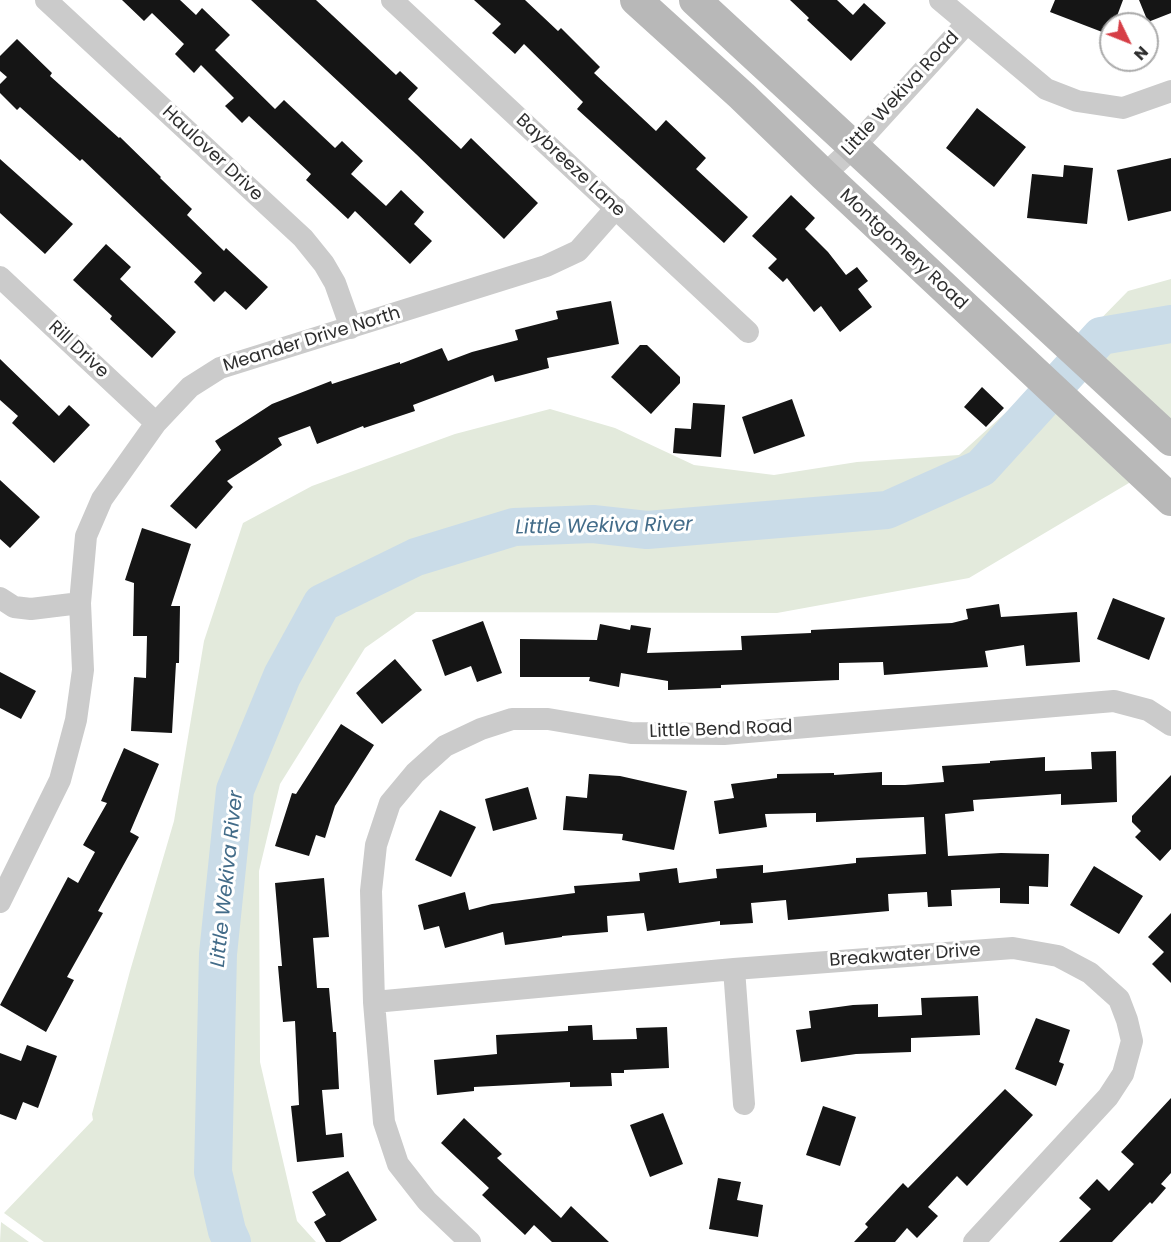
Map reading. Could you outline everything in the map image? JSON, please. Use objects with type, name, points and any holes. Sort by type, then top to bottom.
[{"type":"main road","name":"Montgomery Road","points":[[636,0],[742,96],[1171,500]]},
{"type":"main road","points":[[695,0],[1171,440]]},
{"type":"street","name":"Haulover Drive","points":[[46,0],[303,238],[324,264],[335,283],[351,328]]},
{"type":"street","name":"Baybreeze Lane","points":[[392,0],[748,332]]},
{"type":"street","points":[[940,0],[966,24]]},
{"type":"street","name":"Little Wekiva Road","points":[[824,175],[855,146],[966,24],[1046,89],[1077,101],[1123,108],[1171,91]]},
{"type":"street","name":"Meander Drive North","points":[[3,889],[60,780],[76,720],[83,670],[80,603],[86,536],[102,499],[156,423],[190,387],[220,368],[546,266],[578,251],[616,208]]},
{"type":"street","name":"Rill Drive","points":[[0,277],[156,423]]},
{"type":"street","points":[[0,598],[14,607],[31,609],[80,603]]},
{"type":"street","name":"Little Bend Road","points":[[470,1242],[427,1202],[398,1164],[384,1122],[375,1002],[371,891],[376,845],[390,802],[415,773],[445,746],[481,729],[512,719],[548,719],[631,733],[724,734],[1114,701],[1148,710],[1171,725]]},
{"type":"street","name":"Breakwater Drive","points":[[375,1002],[734,969],[1013,948],[1058,957],[1090,973],[1119,999],[1132,1041],[1123,1074],[1108,1097],[974,1242]]},
{"type":"street","points":[[734,969],[744,1104]]},
{"type":"shaded area","points":[[1171,279],[1171,426],[1079,341],[1128,291]]},
{"type":"shaded area","points":[[1034,387],[1134,480],[969,578],[777,613],[416,612],[365,648],[280,784],[259,871],[260,1062],[297,1221],[316,1242],[44,1242],[4,1213],[93,1120],[92,1114],[130,971],[174,821],[204,641],[243,523],[312,486],[455,434],[550,409],[615,428],[694,465],[774,475],[857,462],[959,455]]},
{"type":"shaded area","points":[[1,1222],[29,1242],[0,1242]]},
{"type":"building","points":[[122,0],[180,0],[196,15],[202,8],[230,35],[215,50],[275,109],[284,100],[335,148],[342,141],[363,161],[351,174],[386,206],[401,190],[424,212],[414,224],[432,241],[410,264],[355,211],[348,219],[306,180],[311,174],[249,116],[242,123],[225,106],[234,98],[201,65],[194,73],[175,54],[184,44],[152,13],[144,21]]},
{"type":"building","points":[[251,0],[316,0],[396,75],[400,71],[418,88],[408,99],[461,149],[471,138],[538,203],[504,239]]},
{"type":"building","points":[[474,0],[525,0],[558,31],[561,28],[600,67],[594,73],[656,131],[666,120],[706,158],[696,169],[748,217],[724,243],[577,109],[583,102],[524,44],[515,54],[492,33],[501,24]]},
{"type":"building","points":[[790,0],[837,0],[853,15],[864,3],[886,23],[851,61],[807,20],[809,18]]},
{"type":"building","points":[[1055,0],[1123,0],[1118,12],[1099,12],[1099,31],[1050,12]]},
{"type":"building","points":[[1139,0],[1171,0],[1171,13],[1159,18],[1159,12],[1144,12]]},
{"type":"building","points":[[17,39],[52,73],[50,76],[120,137],[192,209],[187,215],[224,251],[226,248],[268,287],[246,310],[225,291],[214,302],[194,282],[202,273],[82,159],[80,161],[20,107],[17,110],[0,93],[0,84],[7,77],[0,71],[0,56]]},
{"type":"building","points":[[977,108],[1026,147],[994,187],[946,148]]},
{"type":"building","points":[[1171,158],[1171,211],[1128,221],[1117,170]]},
{"type":"building","points":[[0,159],[73,224],[45,254],[0,213]]},
{"type":"building","points":[[1064,165],[1093,168],[1087,224],[1027,218],[1032,174],[1063,177]]},
{"type":"building","points":[[791,195],[815,218],[805,229],[828,252],[846,275],[857,267],[868,281],[858,289],[872,307],[840,332],[821,306],[814,312],[787,278],[783,282],[768,268],[777,259],[752,236]]},
{"type":"building","points":[[106,244],[131,267],[120,279],[176,332],[152,358],[73,280]]},
{"type":"building","points":[[611,301],[619,344],[547,358],[549,368],[495,382],[493,375],[413,405],[415,411],[364,428],[363,426],[317,444],[310,426],[278,438],[282,445],[227,481],[233,487],[196,529],[170,506],[221,450],[215,441],[272,404],[331,381],[332,384],[400,362],[400,364],[442,348],[448,361],[518,340],[515,330],[558,319],[556,311]]},
{"type":"building","points":[[640,345],[647,345],[680,377],[680,383],[651,414],[611,377]]},
{"type":"building","points":[[0,359],[59,416],[69,405],[90,425],[54,463],[12,423],[18,416],[0,400]]},
{"type":"building","points":[[982,387],[1004,408],[986,427],[964,407]]},
{"type":"building","points":[[792,399],[805,436],[754,454],[742,417]]},
{"type":"building","points":[[693,403],[725,405],[721,457],[673,453],[675,428],[691,429]]},
{"type":"building","points":[[0,480],[40,517],[10,548],[0,539]]},
{"type":"building","points":[[142,528],[191,544],[171,606],[180,606],[179,663],[176,663],[172,733],[131,731],[134,677],[146,678],[147,636],[133,636],[134,583],[125,580]]},
{"type":"building","points":[[1113,598],[1165,618],[1149,660],[1097,639]]},
{"type":"building","points":[[999,604],[1001,617],[1077,612],[1080,662],[1026,666],[1024,645],[985,651],[988,667],[884,675],[883,662],[839,663],[839,680],[721,685],[721,688],[668,690],[668,681],[621,673],[619,687],[589,681],[590,677],[520,677],[520,639],[597,640],[600,624],[630,630],[631,625],[651,628],[647,653],[742,650],[741,636],[952,623],[968,619],[966,609]]},
{"type":"building","points":[[483,621],[502,673],[477,682],[471,666],[445,676],[432,640]]},
{"type":"building","points":[[395,659],[422,690],[382,724],[356,693]]},
{"type":"building","points":[[0,672],[36,691],[21,719],[0,708]]},
{"type":"building","points":[[341,724],[374,745],[335,806],[325,838],[316,835],[309,856],[275,846],[292,793],[296,794]]},
{"type":"building","points":[[124,748],[159,764],[130,832],[139,837],[98,911],[103,913],[67,977],[74,980],[46,1032],[0,1005],[68,877],[78,883],[95,852],[83,845],[107,803],[101,801]]},
{"type":"building","points":[[1116,751],[1117,802],[1061,805],[1061,794],[973,800],[974,811],[945,814],[948,856],[1001,853],[1049,854],[1048,887],[1029,886],[1029,904],[1000,903],[1000,888],[951,890],[952,906],[928,907],[927,892],[888,894],[889,911],[788,920],[786,900],[751,903],[753,923],[720,925],[720,921],[647,931],[644,913],[607,916],[608,932],[505,945],[503,932],[445,948],[439,926],[424,930],[418,905],[465,892],[469,910],[492,904],[575,893],[574,886],[640,881],[639,873],[677,868],[679,883],[717,878],[716,869],[763,865],[763,873],[856,863],[856,858],[926,854],[924,817],[816,822],[816,813],[765,814],[767,827],[719,834],[714,801],[734,798],[731,784],[777,778],[777,774],[834,773],[834,775],[882,772],[882,785],[905,785],[944,782],[942,766],[990,763],[990,761],[1045,757],[1045,771],[1092,769],[1091,752]]},
{"type":"building","points":[[589,774],[620,776],[687,791],[674,850],[622,840],[623,834],[563,830],[566,796],[587,798]]},
{"type":"building","points":[[1171,775],[1171,849],[1160,861],[1135,837],[1141,831],[1132,822],[1132,816]]},
{"type":"building","points":[[528,787],[537,819],[493,831],[485,799]]},
{"type":"building","points":[[440,810],[476,827],[451,877],[415,860]]},
{"type":"building","points":[[1094,866],[1143,896],[1119,934],[1070,905]]},
{"type":"building","points":[[324,878],[329,937],[313,938],[317,988],[329,988],[333,1032],[336,1032],[339,1089],[322,1090],[326,1135],[342,1133],[344,1157],[297,1162],[291,1106],[299,1105],[295,1021],[283,1022],[278,966],[282,966],[275,883]]},
{"type":"building","points":[[1171,913],[1171,983],[1152,964],[1164,952],[1148,937]]},
{"type":"building","points":[[978,996],[980,1035],[911,1038],[911,1052],[856,1054],[801,1062],[796,1030],[811,1028],[809,1011],[878,1004],[878,1017],[922,1015],[921,998]]},
{"type":"building","points":[[1036,1018],[1070,1030],[1059,1062],[1064,1064],[1056,1086],[1015,1069]]},
{"type":"building","points":[[592,1025],[593,1040],[637,1039],[636,1028],[667,1027],[669,1068],[624,1070],[624,1073],[611,1073],[612,1086],[570,1087],[570,1082],[474,1087],[474,1091],[437,1095],[434,1060],[497,1054],[496,1035],[568,1031],[568,1026]]},
{"type":"building","points":[[27,1045],[57,1056],[38,1108],[23,1102],[16,1120],[0,1114],[0,1053],[21,1061]]},
{"type":"building","points":[[1005,1089],[1033,1115],[967,1186],[957,1176],[928,1207],[938,1216],[917,1238],[907,1228],[895,1242],[854,1242],[868,1227],[865,1224],[903,1183],[908,1188]]},
{"type":"building","points":[[1171,1098],[1171,1173],[1161,1184],[1166,1188],[1112,1242],[1059,1242],[1091,1209],[1079,1198],[1097,1179],[1109,1191],[1134,1164],[1121,1152]]},
{"type":"building","points":[[823,1106],[856,1117],[840,1166],[806,1155]]},
{"type":"building","points":[[663,1113],[683,1164],[650,1177],[630,1125]]},
{"type":"building","points":[[464,1118],[502,1154],[497,1158],[561,1218],[571,1206],[609,1242],[552,1242],[534,1225],[525,1235],[482,1195],[489,1188],[441,1143]]},
{"type":"building","points":[[348,1171],[377,1220],[340,1242],[326,1242],[314,1222],[326,1215],[312,1192]]},
{"type":"building","points":[[718,1178],[741,1182],[737,1200],[763,1205],[758,1237],[709,1229]]},
{"type":"waterway","name":"Little Wekiva River","points":[[232,1242],[227,1231],[213,1172],[218,954],[235,790],[282,676],[322,603],[416,557],[514,527],[593,524],[647,530],[887,510],[981,468],[1101,336],[1171,324]]}]
